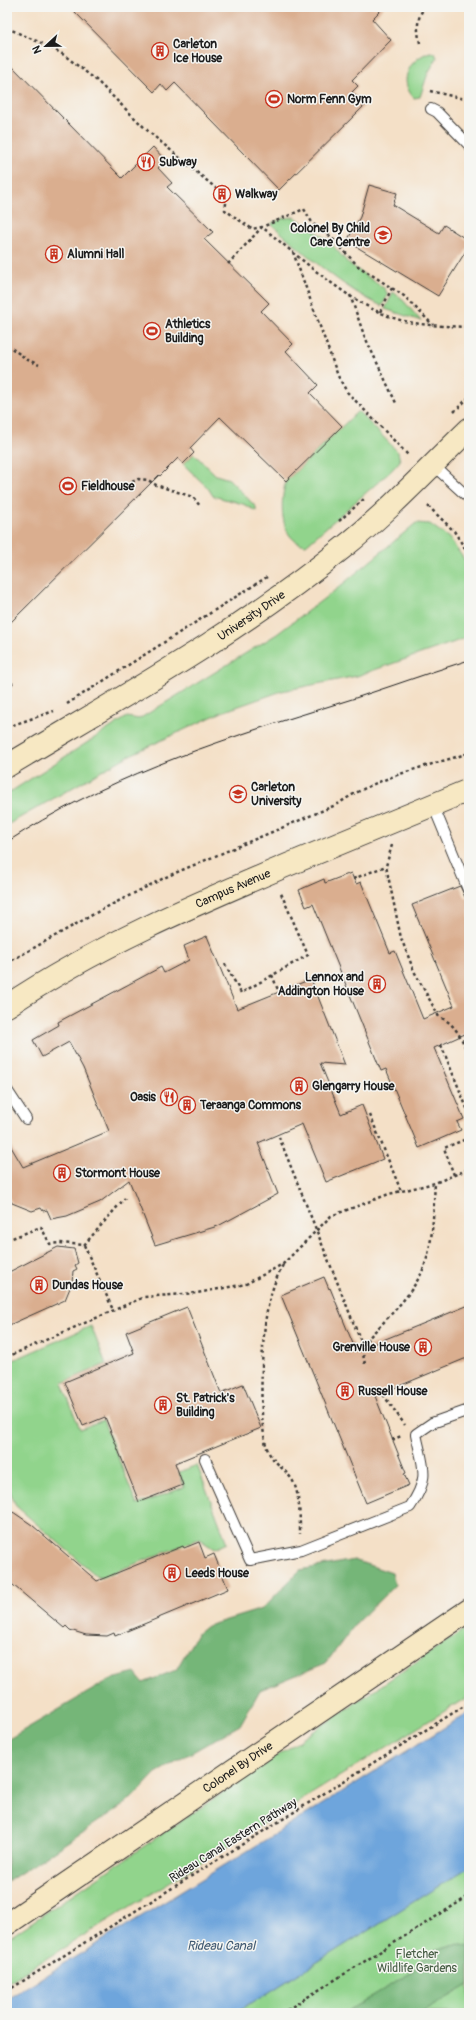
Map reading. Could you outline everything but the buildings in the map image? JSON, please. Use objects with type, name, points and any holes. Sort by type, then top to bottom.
[{"type":"street","name":"University Drive","points":[[7,766],[184,659],[262,609],[344,548],[390,508],[469,429]]},
{"type":"street","name":"Campus Avenue","points":[[7,1006],[55,976],[182,910],[469,790]]},
{"type":"street","name":"Colonel By Drive","points":[[7,1924],[469,1610]]},
{"type":"lane","points":[[431,109],[437,112],[469,145]]},
{"type":"lane","points":[[433,465],[469,498]]},
{"type":"lane","points":[[433,805],[469,892]]},
{"type":"lane","points":[[7,1090],[26,1119]]},
{"type":"lane","points":[[205,1459],[250,1560],[301,1550],[410,1507],[420,1492],[425,1476],[416,1434],[432,1423],[469,1410]]},
{"type":"path","points":[[420,44],[417,30],[419,14],[425,7]]},
{"type":"path","points":[[7,28],[48,46],[64,55],[96,80],[149,132],[218,190]]},
{"type":"path","points":[[430,91],[469,100]]},
{"type":"path","points":[[227,198],[225,210],[252,229],[262,227],[304,209],[313,224],[330,236],[358,266],[404,296],[433,326]]},
{"type":"path","points":[[262,227],[349,294],[380,312],[396,319],[433,326],[469,327]]},
{"type":"path","points":[[228,264],[262,227]]},
{"type":"path","points":[[293,251],[341,381],[347,392],[409,456]]},
{"type":"path","points":[[380,312],[392,288]]},
{"type":"path","points":[[349,294],[378,368],[396,403]]},
{"type":"path","points":[[7,345],[28,360],[38,365]]},
{"type":"path","points":[[453,413],[469,397]]},
{"type":"path","points":[[404,462],[414,451]]},
{"type":"path","points":[[132,482],[138,479],[148,480],[156,485],[193,497],[200,506]]},
{"type":"path","points":[[337,523],[366,498]]},
{"type":"path","points":[[428,506],[454,531],[469,555]]},
{"type":"path","points":[[62,707],[268,576]]},
{"type":"path","points":[[7,680],[13,684]]},
{"type":"path","points":[[7,727],[56,711]]},
{"type":"path","points":[[7,963],[101,910],[168,876],[338,804],[354,793],[398,775],[469,753]]},
{"type":"path","points":[[394,839],[386,866],[401,938],[414,971],[439,1017],[447,1020],[456,1030],[469,1057]]},
{"type":"path","points":[[353,879],[386,866]]},
{"type":"path","points":[[225,964],[241,993],[308,954],[279,889]]},
{"type":"path","points":[[272,975],[280,995]]},
{"type":"path","points":[[440,1045],[469,1113]]},
{"type":"path","points":[[370,1115],[401,1191]]},
{"type":"path","points":[[279,1137],[362,1344],[365,1364]]},
{"type":"path","points":[[454,1175],[444,1148],[469,1138]]},
{"type":"path","points":[[7,1357],[144,1297],[197,1293],[246,1284],[283,1264],[332,1216],[401,1191],[435,1183],[469,1169]]},
{"type":"path","points":[[362,1344],[392,1313],[421,1273],[428,1249],[435,1183]]},
{"type":"path","points":[[84,1245],[125,1198]]},
{"type":"path","points":[[7,1240],[41,1227],[50,1244],[59,1243],[84,1245]]},
{"type":"path","points":[[84,1245],[113,1310]]},
{"type":"path","points":[[283,1264],[271,1296],[266,1318],[262,1389],[263,1435],[269,1453],[292,1479],[297,1496],[301,1550]]},
{"type":"path","points":[[374,1387],[382,1393],[402,1422],[416,1434]]},
{"type":"path","name":"Rideau Canal Eastern Pathway","points":[[7,1991],[469,1703]]},
{"type":"path","points":[[282,2013],[469,1896]]},
{"type":"green space","points":[[430,52],[435,53],[437,58],[428,73],[420,97],[414,98],[409,91],[407,84],[406,77],[408,71],[417,60]]},
{"type":"green space","points":[[295,217],[329,241],[348,263],[385,289],[388,295],[382,306],[367,299],[339,280],[311,259],[272,225],[272,223],[284,218]]},
{"type":"green space","points":[[393,292],[402,299],[421,321],[385,309]]},
{"type":"green space","points":[[358,411],[398,452],[400,461],[391,471],[306,545],[297,542],[290,536],[283,519],[282,509],[286,481]]},
{"type":"green space","points":[[194,454],[216,475],[229,479],[256,507],[256,511],[243,504],[213,496],[208,488],[183,464]]},
{"type":"green space","points":[[416,523],[430,524],[449,538],[469,566],[469,637],[357,676],[282,691],[222,712],[128,756],[7,825],[7,794],[127,717],[139,719],[277,634],[338,588]]},
{"type":"green space","points":[[91,1326],[106,1364],[62,1383],[80,1429],[103,1420],[137,1505],[184,1487],[179,1472],[197,1465],[227,1543],[214,1549],[199,1539],[99,1578],[16,1506],[7,1484],[7,1363]]},
{"type":"green space","points":[[354,1560],[392,1573],[395,1585],[357,1622],[326,1663],[260,1690],[240,1725],[156,1773],[128,1802],[7,1882],[7,1740],[109,1680],[135,1673],[143,1683],[176,1670],[197,1634],[207,1626],[262,1609],[300,1570]]},
{"type":"green space","points":[[469,1626],[469,1696],[7,1983],[7,1939]]},
{"type":"green space","name":"Fletcher Wildlife Gardens","points":[[469,1867],[469,2013],[236,2013]]},
{"type":"green space","points":[[459,1944],[469,1947],[469,1985],[421,2013],[344,2013],[414,1971],[422,1959],[434,1951]]},
{"type":"water","name":"Rideau Canal","points":[[469,1712],[469,1867],[236,2013],[7,2013],[7,1999],[275,1834]]},
{"type":"tram line","points":[[7,842],[80,800],[158,765],[237,736],[469,660]]},
{"type":"place","name":"Carleton Ice House","points":[[160,51]]},
{"type":"place","name":"Norm Fenn Gym","points":[[274,99]]},
{"type":"place","name":"Subway","points":[[146,162]]},
{"type":"place","name":"Walkway","points":[[222,194]]},
{"type":"place","name":"Colonel By Child Care Centre","points":[[383,235]]},
{"type":"place","name":"Alumni Hall","points":[[54,254]]},
{"type":"place","name":"Athletics Building","points":[[152,331]]},
{"type":"place","name":"Fieldhouse","points":[[68,486]]},
{"type":"place","name":"Carleton University","points":[[238,794]]},
{"type":"place","name":"Lennox and Addington House","points":[[377,984]]},
{"type":"place","name":"Glengarry House","points":[[299,1086]]},
{"type":"place","name":"Oasis","points":[[169,1097]]},
{"type":"place","name":"Teraanga Commons","points":[[187,1105]]},
{"type":"place","name":"Stormont House","points":[[62,1173]]},
{"type":"place","name":"Dundas House","points":[[39,1285]]},
{"type":"place","name":"Grenville House","points":[[423,1347]]},
{"type":"place","name":"Russell House","points":[[345,1391]]},
{"type":"place","name":"St. Patrick's Building","points":[[163,1405]]},
{"type":"place","name":"Leeds House","points":[[172,1573]]}]
